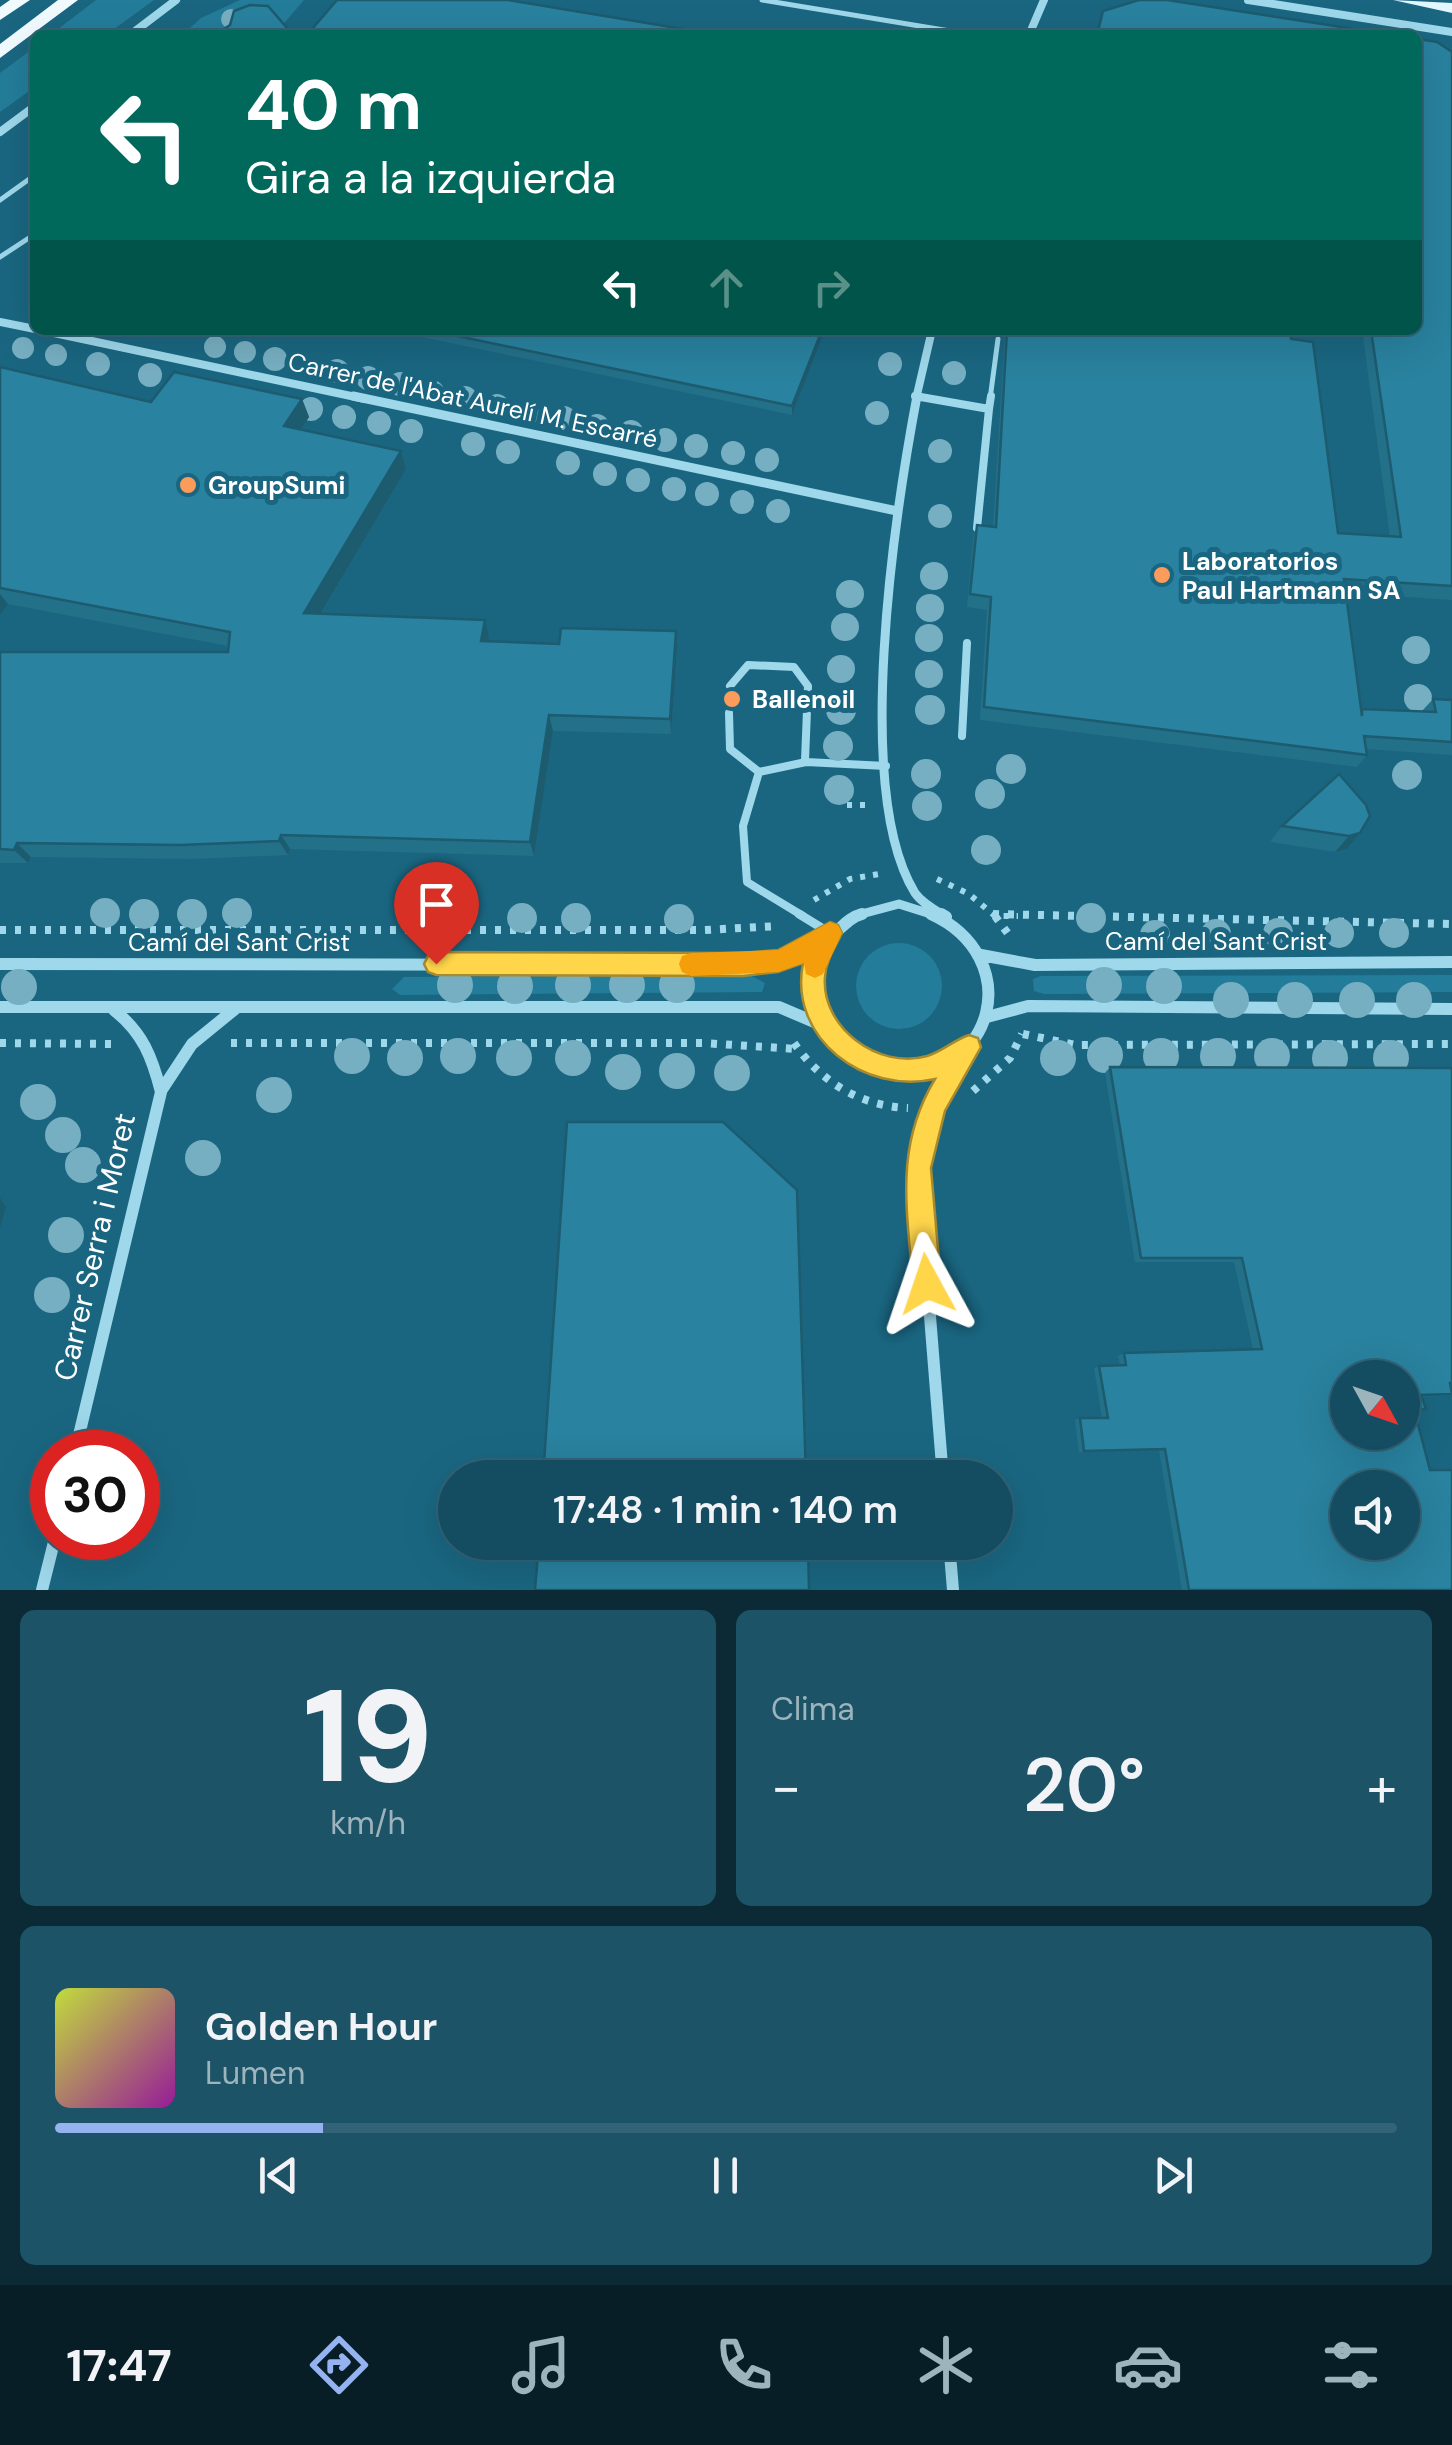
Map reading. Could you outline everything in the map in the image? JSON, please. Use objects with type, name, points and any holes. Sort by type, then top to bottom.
[{"type":"highway","points":[[0,14],[20,0]]},
{"type":"highway","points":[[0,53],[69,0]]},
{"type":"main road","points":[[1402,0],[1452,8]]},
{"type":"street","points":[[137,30],[176,0]]},
{"type":"street","points":[[1031,30],[1044,0]]},
{"type":"street","points":[[1248,0],[1452,32]]},
{"type":"street","points":[[0,132],[30,110]]},
{"type":"street","name":"Carrer de l'Abat Aurelí M. Escarré","points":[[0,322],[30,328]]},
{"type":"street","name":"Carrer de l'Abat Aurelí M. Escarré","points":[[62,335],[897,510]]},
{"type":"street","points":[[931,335],[915,396],[888,582],[886,806],[904,872],[916,895],[966,934],[982,955],[991,996],[987,1017],[933,1106],[918,1168],[942,1460]]},
{"type":"street","points":[[946,917],[923,907],[875,906],[853,914],[830,933],[817,954],[812,978],[815,1003],[826,1028],[844,1048],[888,1069],[932,1068],[969,1047]]},
{"type":"street","name":"Camí del Sant Crist","points":[[0,964],[743,965],[798,954],[830,933]]},
{"type":"street","name":"Camí del Sant Crist","points":[[982,955],[1023,964],[1452,962]]},
{"type":"street","points":[[987,1017],[1028,1006],[1452,1008]]},
{"type":"street","points":[[0,1007],[778,1007],[826,1028]]},
{"type":"street","points":[[161,1092],[190,1044],[211,1023],[236,1008]]},
{"type":"street","points":[[114,1010],[138,1027],[149,1044]]},
{"type":"street","name":"Carrer Serra i Moret","points":[[80,1430],[161,1092],[149,1044]]},
{"type":"street","points":[[42,1590],[50,1560]]},
{"type":"street","points":[[950,1560],[952,1590]]},
{"type":"lane","points":[[762,0],[944,30]]},
{"type":"lane","points":[[0,200],[30,179]]},
{"type":"lane","points":[[0,257],[30,237]]},
{"type":"lane","points":[[977,528],[998,338]]},
{"type":"lane","points":[[915,396],[989,409]]},
{"type":"lane","points":[[962,736],[967,643]]},
{"type":"lane","points":[[730,686],[737,668],[745,663],[794,668],[808,686],[804,760]]},
{"type":"lane","points":[[729,713],[730,748],[758,772]]},
{"type":"lane","points":[[758,772],[804,760],[886,766]]},
{"type":"lane","points":[[758,772],[746,798],[741,855],[747,882],[830,933]]},
{"type":"path","points":[[804,909],[850,879],[904,872],[954,886],[995,916],[1012,939],[1023,964]]},
{"type":"path","points":[[995,916],[1452,924]]},
{"type":"path","points":[[0,930],[705,930],[770,928],[794,923],[778,961]]},
{"type":"path","points":[[778,1007],[797,1049],[813,1068],[854,1096],[897,1108],[933,1106],[970,1094],[992,1078],[1010,1058],[1022,1034],[1028,1006]]},
{"type":"path","points":[[1022,1034],[1076,1045],[1452,1044]]},
{"type":"path","points":[[0,1043],[149,1044]]},
{"type":"path","points":[[190,1044],[703,1043],[797,1049]]},
{"type":"shaded area","points":[[96,0],[154,0],[113,30],[57,30]]},
{"type":"shaded area","points":[[240,0],[304,0],[278,30],[188,30],[201,18]]},
{"type":"shaded area","points":[[30,51],[30,91],[0,112],[0,73]]},
{"type":"shaded area","points":[[899,943],[929,956],[942,986],[929,1016],[899,1029],[869,1016],[856,986],[869,956]]},
{"type":"shaded area","points":[[750,975],[765,983],[762,992],[400,995],[392,989],[404,977]]},
{"type":"shaded area","points":[[1452,975],[1452,992],[1044,994],[1034,991],[1033,979],[1041,976]]},
{"type":"building","points":[[337,0],[508,0],[689,30],[311,30]]},
{"type":"building","points":[[1139,0],[1167,0],[1361,30],[1098,30],[1103,11]]},
{"type":"building","points":[[250,5],[268,6],[289,30],[222,30],[230,25],[234,11]]},
{"type":"building","name":"Laboratorios Paul Hartmann SA","points":[[1422,40],[1437,42],[1452,52],[1452,586],[1344,579],[1362,716],[1362,709],[1436,712],[1433,699],[1452,700],[1452,742],[1364,736],[1367,755],[984,707],[991,597],[970,594],[977,525],[996,527],[1007,335],[1291,335],[1291,339],[1313,342],[1338,533],[1401,537],[1372,335],[1422,335]]},
{"type":"building","points":[[453,335],[820,335],[792,406]]},
{"type":"building","points":[[0,367],[151,402],[174,372],[302,399],[284,426],[401,451],[304,613],[485,620],[481,641],[559,644],[561,628],[676,631],[670,719],[549,715],[530,842],[281,835],[279,841],[180,845],[17,843],[14,850],[0,849],[0,652],[228,652],[230,632],[0,588]]},
{"type":"building","points":[[1339,774],[1366,805],[1370,816],[1360,833],[1349,836],[1282,826]]},
{"type":"building","points":[[1110,1067],[1452,1068],[1452,1394],[1421,1395],[1426,1409],[1420,1409],[1420,1360],[1330,1360],[1330,1450],[1420,1450],[1420,1432],[1430,1470],[1452,1470],[1452,1590],[1189,1590],[1165,1449],[1084,1451],[1080,1418],[1108,1418],[1099,1366],[1126,1365],[1124,1353],[1262,1349],[1242,1258],[1141,1258]]},
{"type":"building","points":[[567,1122],[723,1122],[797,1190],[805,1460],[544,1460]]},
{"type":"building","points":[[538,1560],[808,1560],[809,1590],[535,1590]]},
{"type":"slow traffic","points":[[691,964],[778,961],[798,954],[830,933],[817,954],[815,966]]},
{"type":"place","name":"GroupSumi","points":[[188,485]]},
{"type":"place","name":"Laboratorios Paul Hartmann SA","points":[[1162,575]]},
{"type":"place","name":"Ballenoil","points":[[732,699]]},
{"type":"route","points":[[436,964],[743,965],[798,954],[830,933],[817,954],[812,978],[815,1003],[826,1028],[844,1048],[867,1062],[911,1071],[952,1060],[969,1047],[933,1106],[918,1168],[927,1284]]}]
